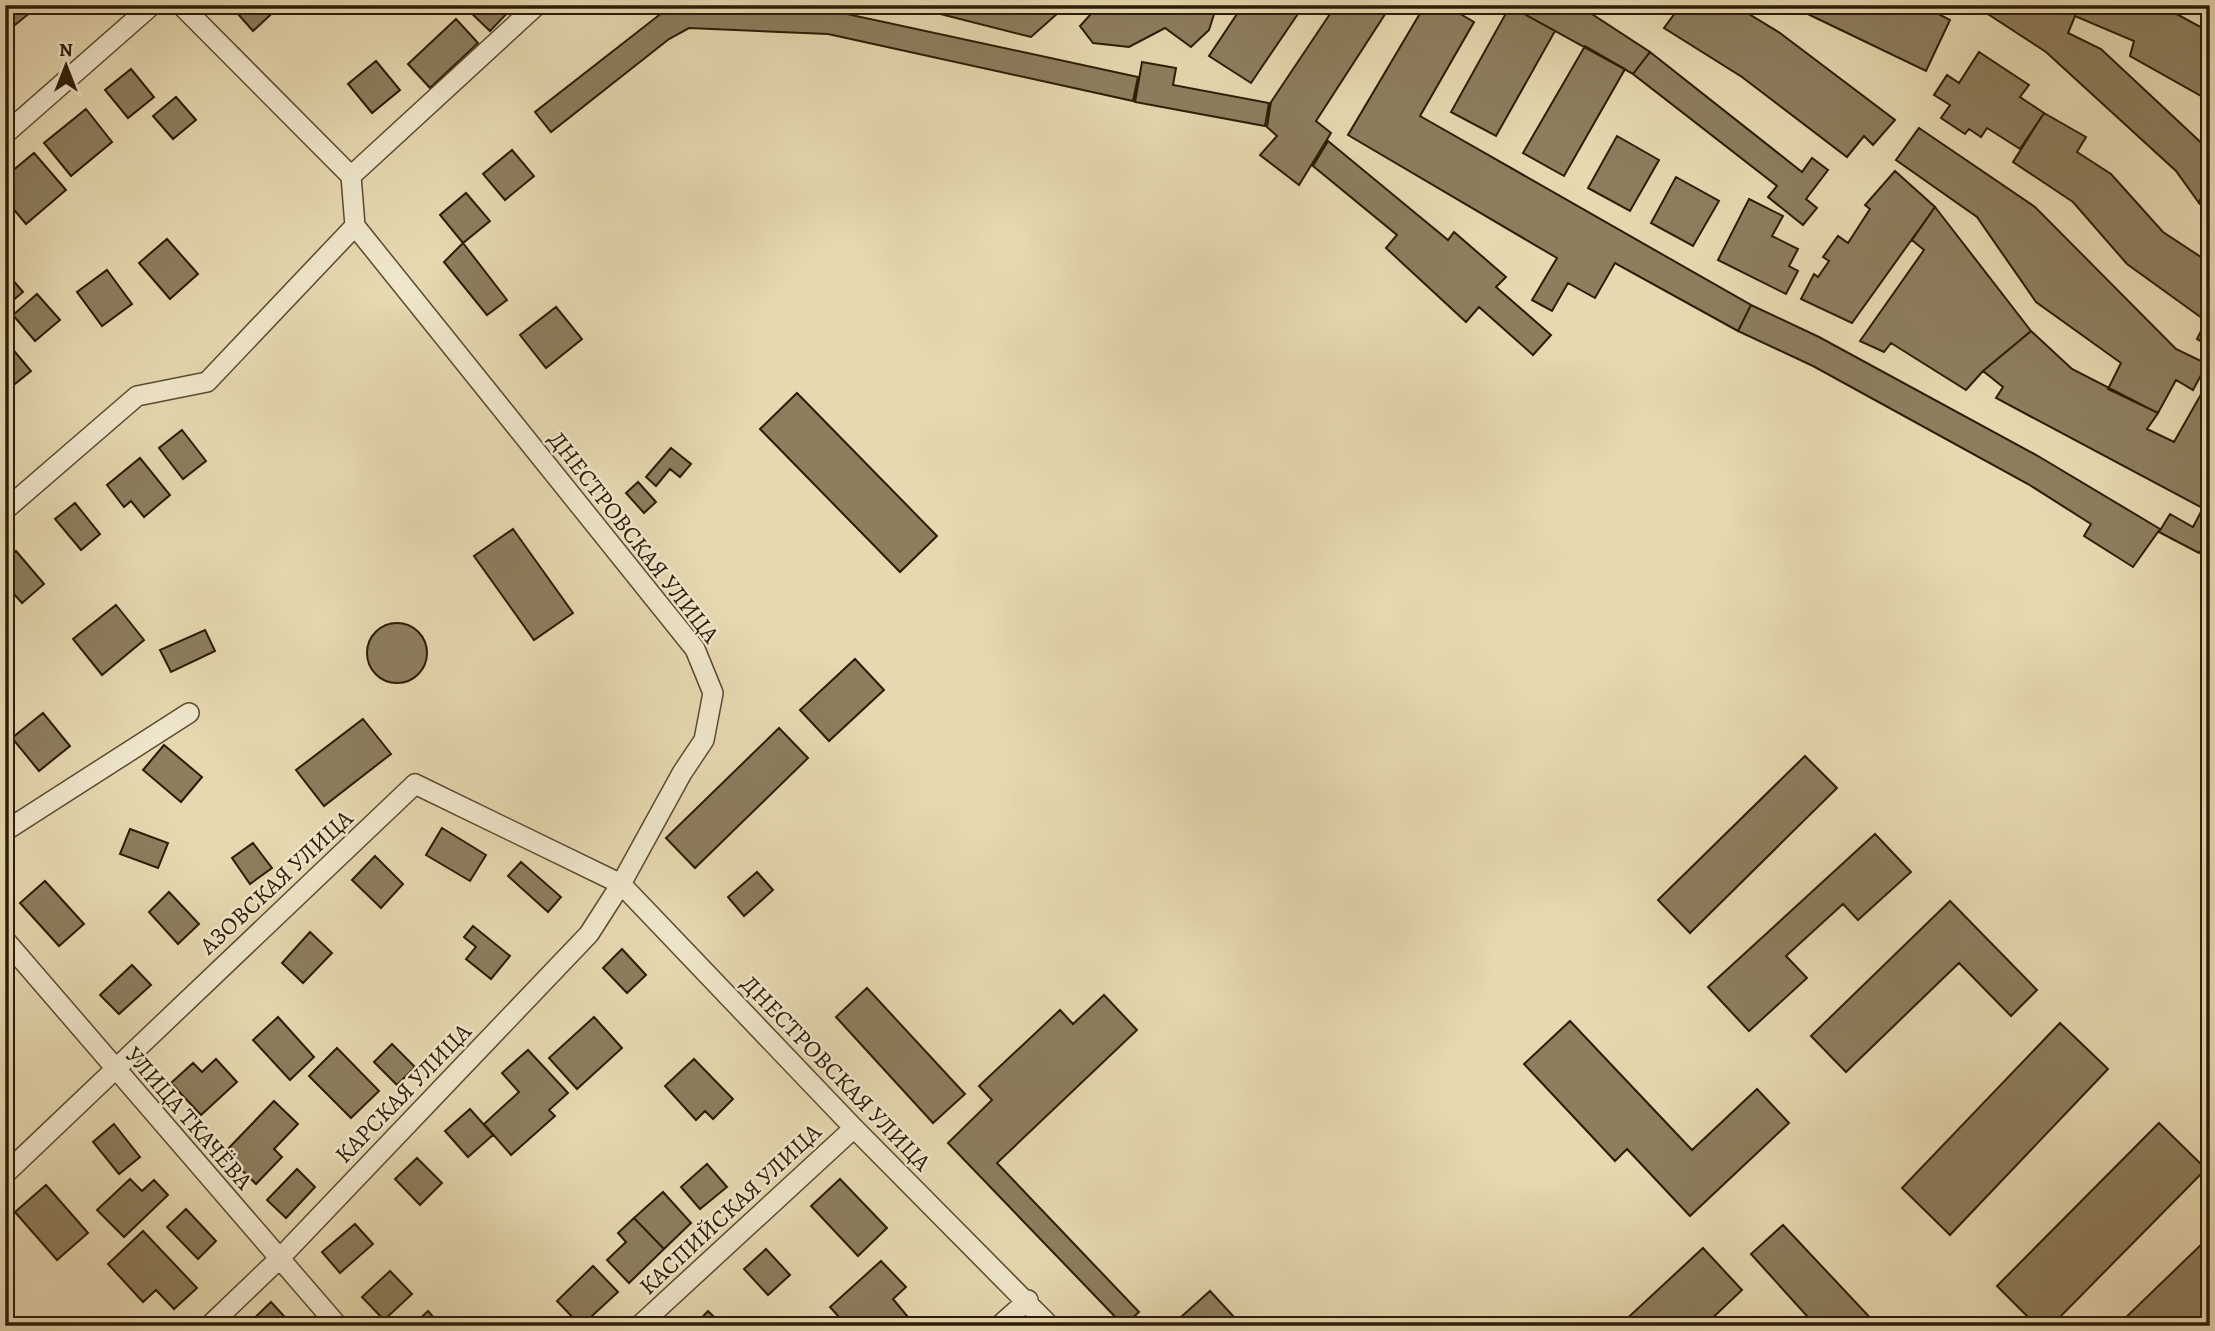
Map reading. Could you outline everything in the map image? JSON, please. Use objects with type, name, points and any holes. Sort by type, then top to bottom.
[{"type":"street","points":[[5,134],[152,5]]},
{"type":"street","points":[[5,510],[137,396],[206,382],[355,226],[351,176],[181,5]]},
{"type":"street","points":[[351,176],[537,5]]},
{"type":"street","name":"ДНЕСТРОВСКАЯ УЛИЦА","points":[[355,226],[695,649],[713,693],[704,740],[682,773],[621,884],[854,1128],[1028,1300],[1050,1326]]},
{"type":"street","points":[[5,831],[189,713]]},
{"type":"street","name":"АЗОВСКАЯ УЛИЦА","points":[[5,1174],[415,784],[621,884]]},
{"type":"street","name":"КАРСКАЯ УЛИЦА","points":[[209,1326],[279,1259],[589,934],[621,884]]},
{"type":"street","name":"УЛИЦА ТКАЧЁВА","points":[[5,940],[114,1070],[338,1326]]},
{"type":"street","name":"КАСПИЙСКАЯ УЛИЦА","points":[[639,1326],[854,1128]]},
{"type":"street","points":[[999,1326],[1028,1300]]},
{"type":"building","points":[[5,5],[35,5],[36,8],[5,33]]},
{"type":"building","points":[[230,5],[281,5],[253,31]]},
{"type":"building","points":[[471,5],[514,6],[490,31],[467,9]]},
{"type":"building","points":[[679,5],[833,11],[1138,77],[1133,101],[828,34],[689,28],[669,39],[551,132],[535,112],[663,12]]},
{"type":"building","points":[[905,5],[1067,5],[1031,37]]},
{"type":"building","points":[[1099,5],[1217,5],[1209,30],[1191,47],[1165,28],[1129,47],[1093,43],[1080,26]]},
{"type":"building","points":[[1243,5],[1304,5],[1251,83],[1209,56]]},
{"type":"building","points":[[1336,5],[1391,5],[1316,121],[1331,133],[1299,185],[1260,155],[1277,136],[1267,127],[1271,102]]},
{"type":"building","points":[[1425,5],[1445,5],[1474,22],[1420,116],[1751,305],[1738,331],[1615,263],[1595,298],[1568,283],[1552,311],[1532,300],[1557,258],[1348,135]]},
{"type":"building","points":[[1508,5],[1578,5],[1650,52],[1633,74]]},
{"type":"building","points":[[1681,5],[1734,5],[1780,33],[1895,120],[1873,145],[1864,136],[1847,157],[1742,77],[1664,28]]},
{"type":"building","points":[[1789,5],[1921,5],[1950,20],[1926,71]]},
{"type":"building","points":[[1974,5],[2160,5],[2210,32],[2210,101],[2130,56],[2134,41],[2075,16],[2068,33],[2101,49],[2210,151],[2210,173],[2199,203],[2176,171],[2046,52]]},
{"type":"building","points":[[1510,6],[1555,31],[1496,136],[1451,112]]},
{"type":"building","points":[[456,19],[478,43],[430,88],[408,64]]},
{"type":"building","points":[[1585,46],[1625,69],[1564,176],[1523,153]]},
{"type":"building","points":[[1650,52],[1802,172],[1812,158],[1828,170],[1806,199],[1817,208],[1803,225],[1768,197],[1777,186],[1633,74]]},
{"type":"building","points":[[1979,52],[2029,85],[2020,97],[2044,113],[2020,149],[1987,128],[1981,137],[1969,129],[1965,134],[1941,118],[1950,105],[1934,95],[1947,75],[1959,83]]},
{"type":"building","points":[[376,61],[400,90],[372,113],[348,84]]},
{"type":"building","points":[[1142,62],[1176,68],[1173,85],[1269,103],[1265,126],[1135,102]]},
{"type":"building","points":[[131,69],[154,97],[128,118],[105,90]]},
{"type":"building","points":[[176,97],[196,120],[173,139],[153,116]]},
{"type":"building","points":[[86,109],[112,142],[71,176],[44,143]]},
{"type":"building","points":[[2044,113],[2086,137],[2077,152],[2111,174],[2163,232],[2210,263],[2210,346],[2197,339],[2206,321],[2127,264],[2073,202],[2013,162]]},
{"type":"building","points":[[1919,128],[2035,207],[2176,349],[2207,364],[2193,390],[2176,380],[2158,413],[2108,389],[2121,363],[2036,302],[1977,217],[1896,160]]},
{"type":"building","points":[[1617,136],[1659,160],[1630,211],[1588,188]]},
{"type":"building","points":[[1328,141],[1448,240],[1454,232],[1506,277],[1496,287],[1551,335],[1533,355],[1479,307],[1466,322],[1386,248],[1397,235],[1313,166]]},
{"type":"building","points":[[512,150],[534,176],[505,200],[483,174]]},
{"type":"building","points":[[34,153],[66,190],[26,224],[5,199],[5,177]]},
{"type":"building","points":[[1895,171],[1935,207],[1852,323],[1801,299],[1814,274],[1818,277],[1829,261],[1823,257],[1838,236],[1848,243],[1870,209],[1865,205]]},
{"type":"building","points":[[2210,173],[2210,209],[2199,203]]},
{"type":"building","points":[[1676,177],[1719,201],[1693,246],[1651,223]]},
{"type":"building","points":[[466,193],[490,221],[463,243],[440,215]]},
{"type":"building","points":[[1749,199],[1783,216],[1772,236],[1798,249],[1789,266],[1798,271],[1786,294],[1718,260]]},
{"type":"building","points":[[1935,207],[2031,331],[1983,371],[1966,390],[1891,343],[1884,352],[1860,341],[1924,250],[1912,240]]},
{"type":"building","points":[[167,239],[198,274],[170,299],[139,263]]},
{"type":"building","points":[[463,243],[507,300],[487,315],[444,262]]},
{"type":"building","points":[[107,270],[132,304],[102,326],[77,292]]},
{"type":"building","points":[[5,271],[23,292],[5,307]]},
{"type":"building","points":[[37,294],[60,320],[35,341],[13,315]]},
{"type":"building","points":[[1751,305],[1819,337],[2038,456],[2160,529],[2133,567],[2084,536],[2091,524],[2028,484],[1813,366],[1738,331]]},
{"type":"building","points":[[556,307],[582,339],[546,368],[520,335]]},
{"type":"building","points":[[2031,331],[2072,369],[2158,413],[2147,429],[2174,442],[2204,389],[2210,392],[2210,432],[2202,447],[2210,451],[2210,512],[1996,398],[2003,387],[1983,371]]},
{"type":"building","points":[[5,340],[31,371],[5,392]]},
{"type":"building","points":[[797,393],[937,536],[900,572],[760,429]]},
{"type":"building","points":[[182,430],[206,461],[183,479],[159,448]]},
{"type":"building","points":[[671,448],[691,464],[680,477],[670,469],[656,486],[646,477]]},
{"type":"building","points":[[140,458],[170,495],[144,517],[131,501],[124,507],[107,485]]},
{"type":"building","points":[[638,482],[656,502],[644,513],[626,493]]},
{"type":"building","points":[[75,503],[100,534],[81,550],[55,519]]},
{"type":"building","points":[[2203,508],[2210,512],[2210,540],[2199,553],[2159,532],[2170,514],[2193,527]]},
{"type":"building","points":[[513,529],[573,613],[534,640],[474,556]]},
{"type":"building","points":[[16,551],[44,584],[22,603],[5,584],[5,561]]},
{"type":"building","points":[[116,605],[144,640],[102,675],[73,639]]},
{"type":"building","points":[[397,623],[409,625],[422,636],[427,653],[425,665],[414,678],[397,683],[385,681],[372,670],[367,653],[369,641],[380,628]]},
{"type":"building","points":[[205,630],[215,651],[171,672],[160,650]]},
{"type":"building","points":[[855,659],[884,690],[829,741],[800,710]]},
{"type":"building","points":[[43,713],[70,746],[39,771],[12,738]]},
{"type":"building","points":[[363,719],[391,754],[324,806],[296,770]]},
{"type":"building","points":[[779,728],[808,758],[695,868],[666,838]]},
{"type":"building","points":[[164,745],[202,777],[181,802],[143,770]]},
{"type":"building","points":[[1805,756],[1837,788],[1690,933],[1658,900]]},
{"type":"building","points":[[442,828],[486,855],[470,881],[426,855]]},
{"type":"building","points":[[130,829],[168,843],[158,868],[120,854]]},
{"type":"building","points":[[1875,834],[1911,872],[1858,920],[1843,904],[1786,956],[1807,978],[1749,1031],[1708,987]]},
{"type":"building","points":[[253,843],[272,868],[250,884],[232,858]]},
{"type":"building","points":[[375,856],[403,884],[381,908],[352,880]]},
{"type":"building","points":[[521,862],[561,897],[548,912],[508,876]]},
{"type":"building","points":[[757,872],[773,890],[744,916],[728,897]]},
{"type":"building","points":[[45,881],[84,924],[59,946],[20,903]]},
{"type":"building","points":[[169,892],[199,924],[178,944],[149,912]]},
{"type":"building","points":[[1950,901],[2037,990],[2011,1016],[1959,963],[1846,1072],[1811,1036]]},
{"type":"building","points":[[473,926],[510,956],[491,979],[466,959],[476,947],[464,937]]},
{"type":"building","points":[[310,932],[332,953],[303,983],[282,963]]},
{"type":"building","points":[[622,949],[646,975],[627,993],[603,968]]},
{"type":"building","points":[[132,965],[151,985],[119,1014],[100,995]]},
{"type":"building","points":[[867,988],[965,1094],[933,1123],[836,1017]]},
{"type":"building","points":[[1104,995],[1137,1030],[997,1163],[1139,1312],[1124,1326],[948,1143],[992,1100],[979,1086],[1060,1010],[1073,1024]]},
{"type":"building","points":[[278,1017],[314,1057],[290,1080],[253,1040]]},
{"type":"building","points":[[594,1017],[622,1048],[577,1089],[549,1058]]},
{"type":"building","points":[[1570,1021],[1692,1150],[1757,1089],[1789,1123],[1690,1216],[1627,1149],[1615,1161],[1524,1064]]},
{"type":"building","points":[[2060,1023],[2108,1069],[1950,1235],[1902,1188]]},
{"type":"building","points":[[392,1044],[415,1067],[397,1085],[374,1062]]},
{"type":"building","points":[[337,1048],[379,1091],[351,1118],[309,1076]]},
{"type":"building","points":[[528,1050],[568,1093],[549,1110],[555,1116],[511,1155],[484,1124],[519,1092],[502,1073]]},
{"type":"building","points":[[216,1059],[237,1082],[201,1115],[171,1083],[193,1063],[202,1072]]},
{"type":"building","points":[[694,1059],[733,1099],[713,1119],[705,1111],[696,1120],[665,1086]]},
{"type":"building","points":[[274,1101],[298,1124],[274,1149],[282,1157],[256,1184],[224,1153]]},
{"type":"building","points":[[470,1109],[493,1135],[468,1157],[445,1131]]},
{"type":"building","points":[[2159,1123],[2206,1169],[2051,1326],[2037,1326],[1997,1286]]},
{"type":"building","points":[[114,1124],[140,1157],[119,1174],[93,1142]]},
{"type":"building","points":[[417,1158],[442,1183],[420,1205],[395,1179]]},
{"type":"building","points":[[707,1164],[727,1187],[700,1209],[681,1187]]},
{"type":"building","points":[[297,1169],[315,1187],[286,1218],[267,1200]]},
{"type":"building","points":[[130,1179],[142,1191],[154,1180],[168,1195],[124,1237],[97,1210]]},
{"type":"building","points":[[840,1179],[887,1228],[858,1256],[811,1206]]},
{"type":"building","points":[[46,1185],[88,1233],[57,1260],[15,1212]]},
{"type":"building","points":[[663,1192],[691,1223],[664,1249],[634,1218]]},
{"type":"building","points":[[186,1209],[216,1241],[198,1259],[167,1227]]},
{"type":"building","points":[[634,1218],[664,1249],[629,1283],[607,1260],[626,1242],[618,1233]]},
{"type":"building","points":[[355,1224],[373,1244],[340,1273],[322,1252]]},
{"type":"building","points":[[1783,1225],[1877,1325],[1816,1326],[1751,1254]]},
{"type":"building","points":[[143,1231],[197,1288],[174,1309],[156,1290],[143,1302],[108,1264]]},
{"type":"building","points":[[2210,1236],[2210,1319],[2203,1326],[2117,1326]]},
{"type":"building","points":[[1703,1248],[1742,1290],[1704,1326],[1619,1326]]},
{"type":"building","points":[[766,1249],[790,1275],[768,1295],[744,1269]]},
{"type":"building","points":[[881,1261],[906,1287],[893,1299],[908,1317],[901,1326],[847,1326],[830,1307]]},
{"type":"building","points":[[593,1266],[618,1292],[581,1326],[557,1301]]},
{"type":"building","points":[[390,1271],[412,1294],[384,1320],[362,1297]]},
{"type":"building","points":[[1210,1291],[1234,1317],[1225,1326],[1171,1326]]},
{"type":"building","points":[[271,1302],[293,1326],[246,1326]]},
{"type":"building","points":[[428,1311],[441,1326],[412,1326]]},
{"type":"building","points":[[708,1311],[723,1326],[694,1326]]}]
